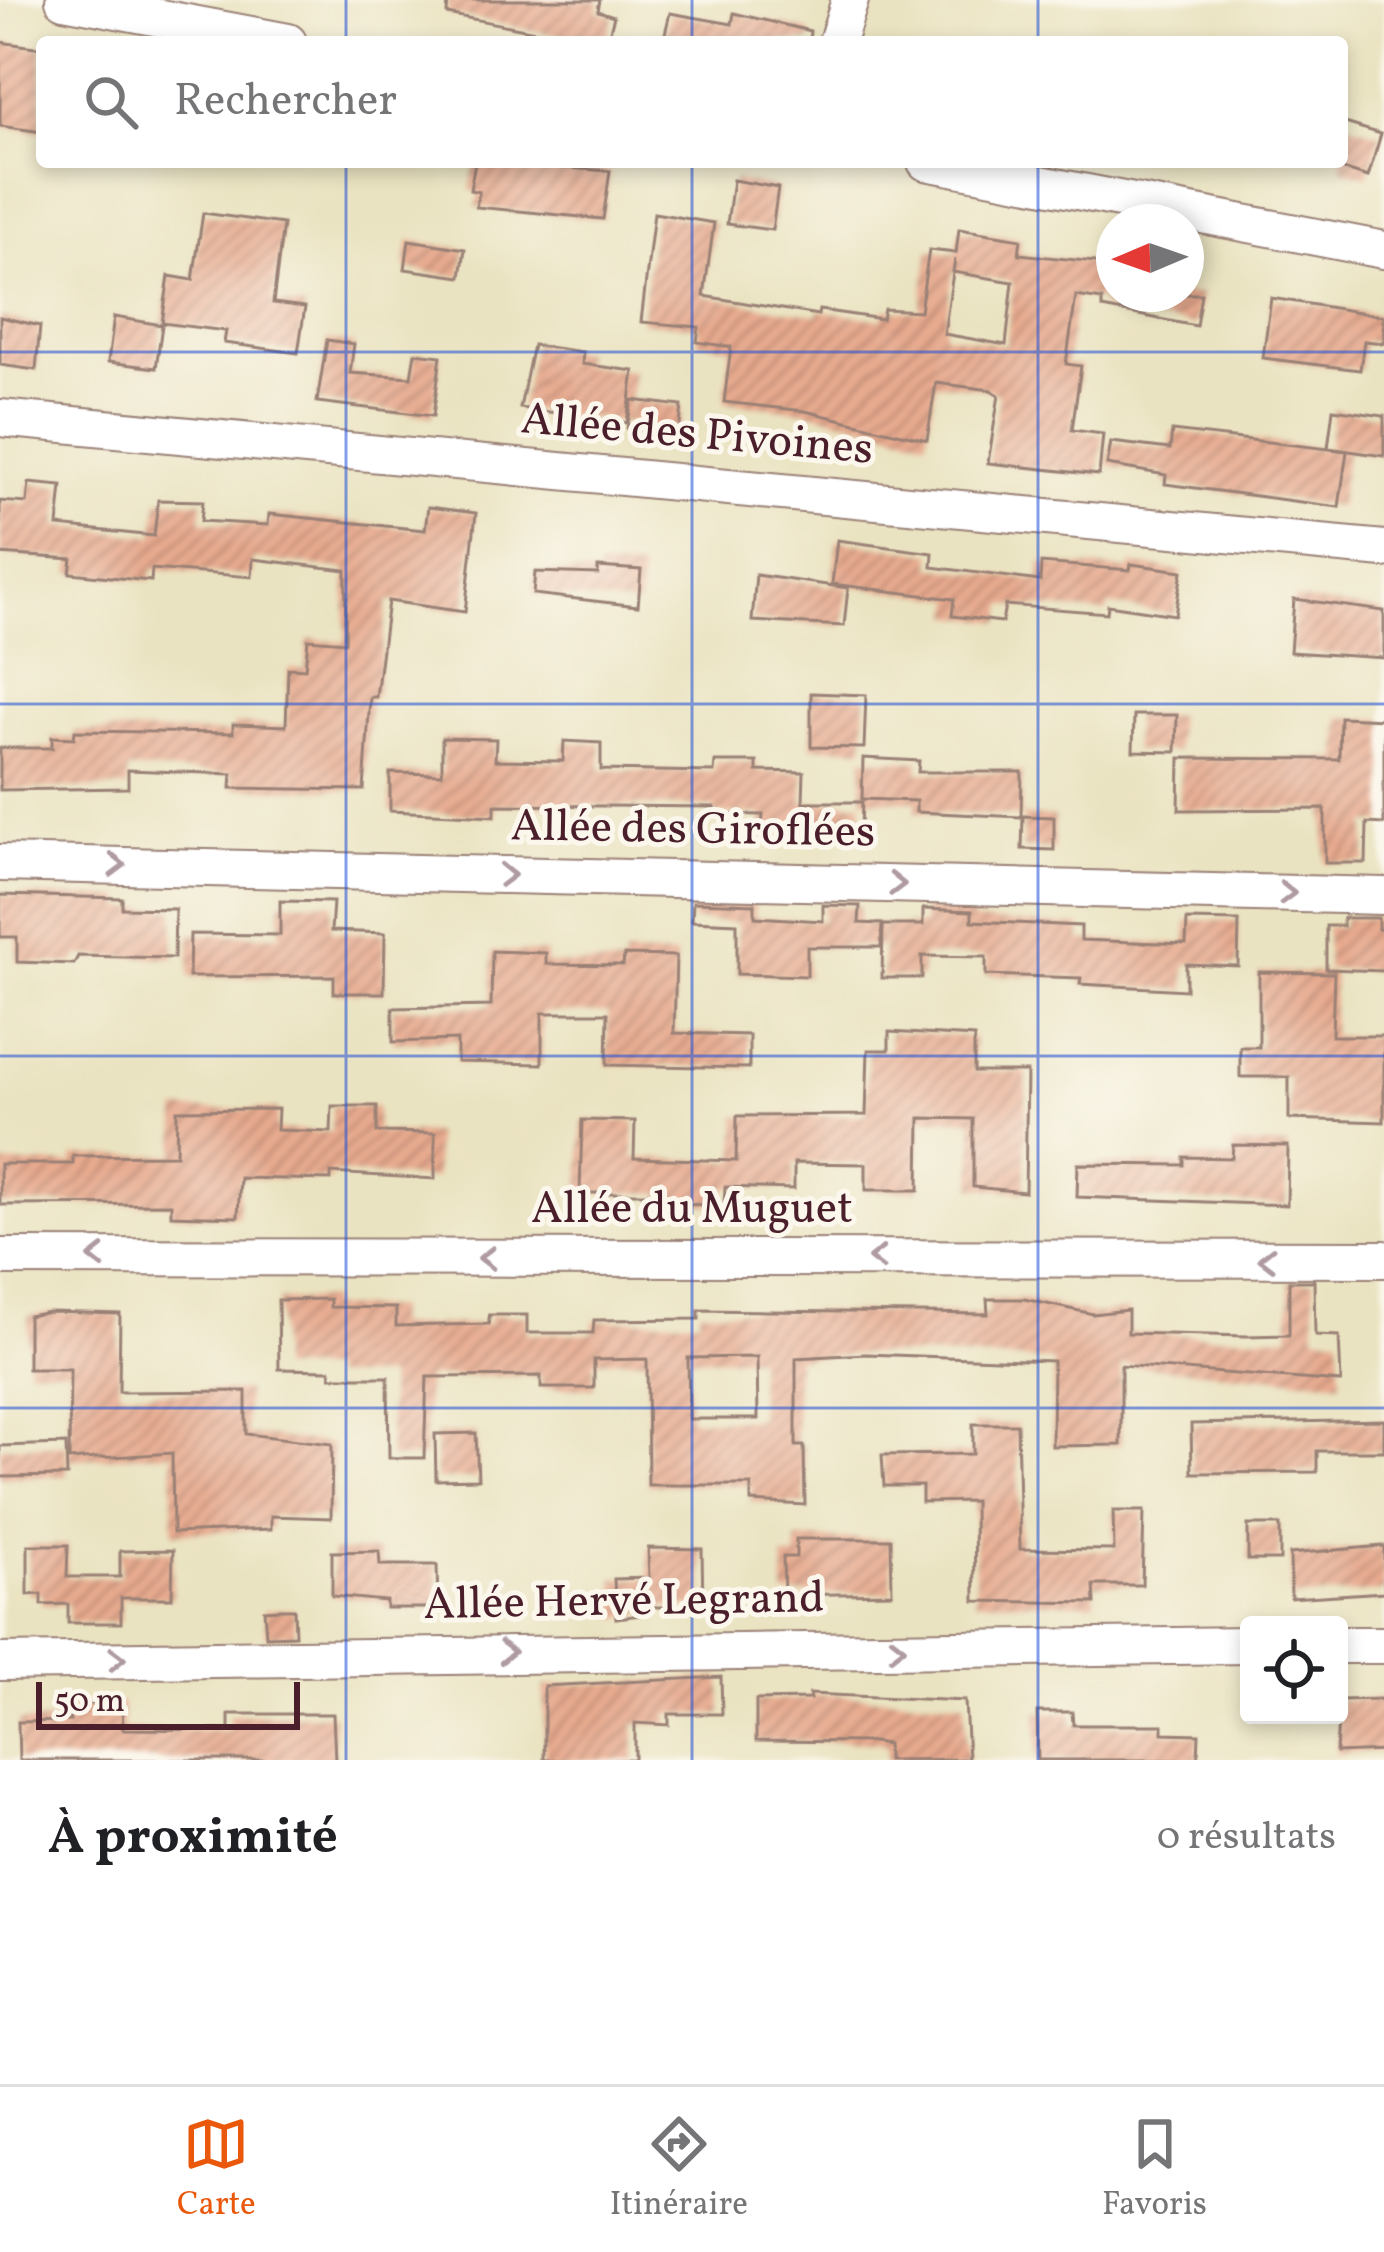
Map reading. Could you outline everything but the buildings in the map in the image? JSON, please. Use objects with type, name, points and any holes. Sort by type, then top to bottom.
[{"type":"street","points":[[64,0],[256,36]]},
{"type":"street","points":[[839,36],[850,0]]},
{"type":"street","points":[[957,168],[1384,250]]},
{"type":"street","name":"Allée des Pivoines","points":[[0,418],[1384,549]]},
{"type":"street","name":"Allée des Giroflées","points":[[0,862],[1384,896]]},
{"type":"street","name":"Allée du Muguet","points":[[0,1257],[1384,1259]]},
{"type":"street","points":[[1348,1645],[1384,1645]]},
{"type":"street","name":"Allée Hervé Legrand","points":[[0,1662],[1240,1646]]}]
